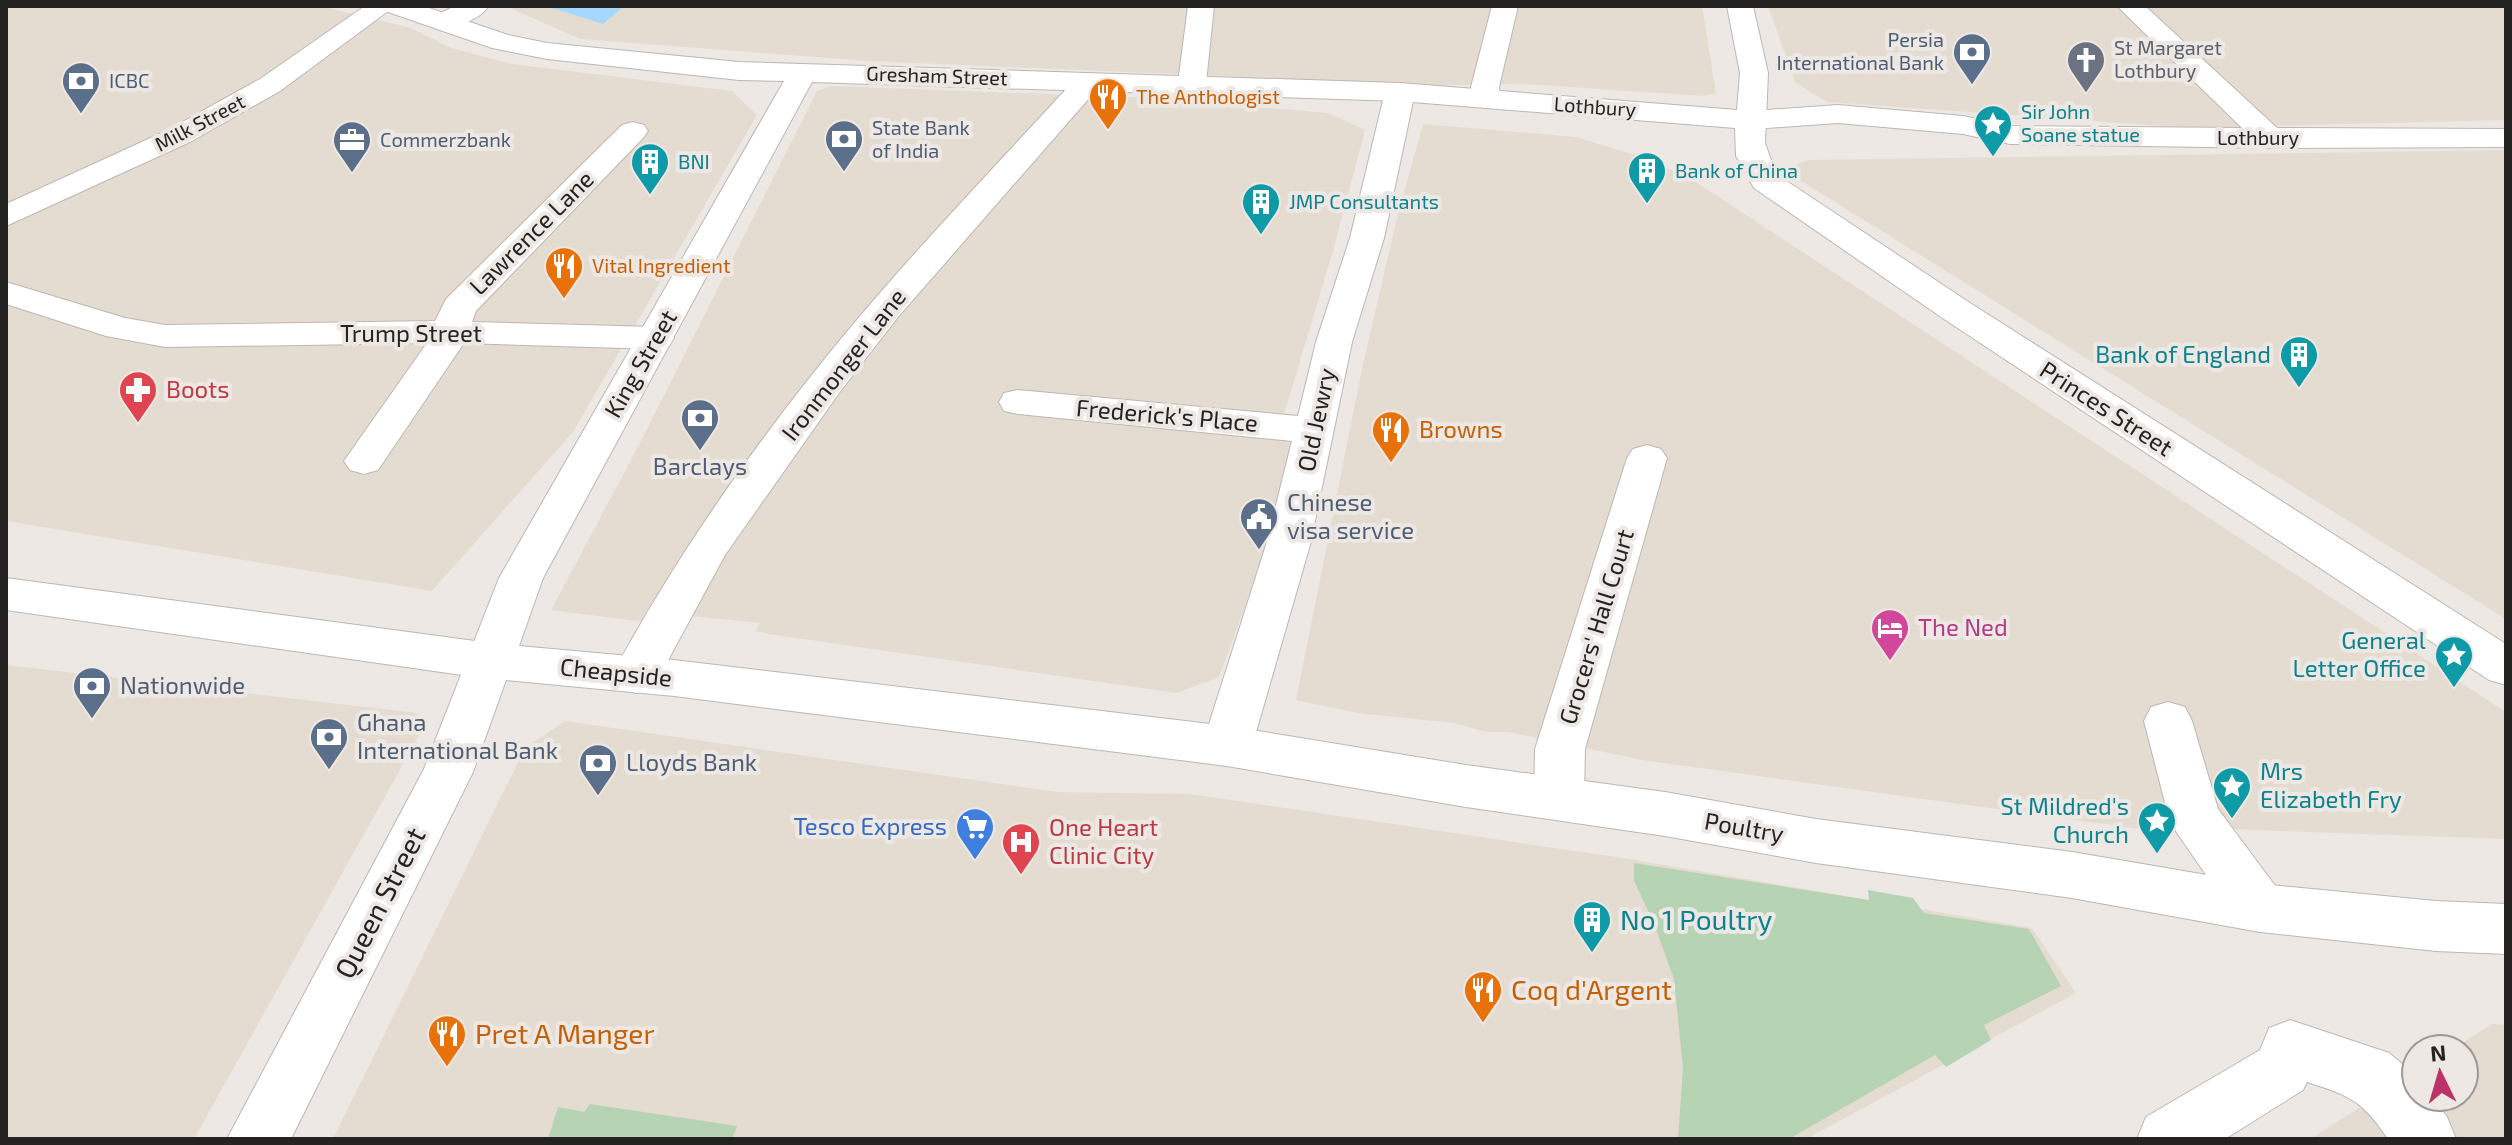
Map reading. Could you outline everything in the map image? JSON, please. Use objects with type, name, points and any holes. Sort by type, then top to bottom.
[{"type":"street","name":"Milk Street","points":[[6,216],[192,129],[270,85],[382,6]]},
{"type":"street","name":"Gresham Street","points":[[397,6],[502,42],[547,51],[739,71],[1192,83],[1485,99]]},
{"type":"street","points":[[444,22],[476,6]]},
{"type":"street","points":[[1192,83],[1201,6]]},
{"type":"street","points":[[1485,99],[1485,87],[1505,6]]},
{"type":"street","name":"Princes Street","points":[[1740,6],[1754,73],[1753,120],[1748,147],[1760,175],[1780,194],[2320,549],[2506,667]]},
{"type":"street","points":[[2130,6],[2271,139]]},
{"type":"street","name":"King Street","points":[[490,661],[521,578],[803,72]]},
{"type":"street","name":"Ironmonger Lane","points":[[636,675],[708,547],[885,309],[1088,82]]},
{"type":"street","name":"Old Jewry","points":[[1227,746],[1288,545],[1334,342],[1367,238],[1400,92]]},
{"type":"street","name":"Lothbury","points":[[1485,99],[1753,120],[1812,135],[1904,142],[1978,142],[2010,135],[2271,139],[2506,138]]},
{"type":"street","name":"Lawrence Lane","points":[[364,461],[440,353],[459,307],[633,131]]},
{"type":"street","name":"Trump Street","points":[[6,293],[119,328],[165,336],[448,332],[656,338]]},
{"type":"street","name":"Frederick's Place","points":[[1018,402],[1316,431]]},
{"type":"street","name":"Grocers' Hall Court","points":[[1559,798],[1560,749],[1647,458]]},
{"type":"street","name":"Cheapside","points":[[6,594],[490,661],[636,675],[1227,746]]},
{"type":"street","name":"Queen Street","points":[[258,1139],[448,772],[490,661]]},
{"type":"street","points":[[2168,721],[2195,818],[2260,908]]},
{"type":"street","name":"Poultry","points":[[1227,746],[1816,841],[2098,879],[2260,908],[2436,926],[2506,929]]},
{"type":"street","points":[[2168,1139],[2282,1070],[2290,1048],[2368,1073],[2394,1095],[2425,1139]]},
{"type":"shaded area","points":[[6,6],[320,6],[411,28],[451,48],[512,64],[732,91],[757,115],[573,432],[432,591],[6,521]]},
{"type":"shaded area","points":[[506,6],[1702,6],[1716,93],[1703,96],[1525,84],[1431,85],[868,61],[580,39]]},
{"type":"shaded area","points":[[1768,6],[2506,6],[2506,120],[2189,128],[1827,102],[1795,82]]},
{"type":"shaded area","points":[[831,86],[1157,98],[1328,113],[1365,130],[1333,251],[1277,438],[1296,440],[1276,522],[1219,677],[1176,693],[769,634],[756,631],[760,623],[651,612],[645,622],[551,610],[640,443],[817,91]]},
{"type":"shaded area","points":[[1423,124],[1576,137],[1635,155],[1688,177],[2506,712],[2506,839],[2226,829],[2155,831],[1642,760],[1508,732],[1486,732],[1454,723],[1357,713],[1296,700],[1363,364],[1397,218]]},
{"type":"shaded area","name":"Bank of England","points":[[2506,150],[2506,619],[1798,179],[1793,171],[1797,164],[1809,160]]},
{"type":"shaded area","points":[[6,665],[416,713],[422,730],[194,1139],[6,1139]]},
{"type":"shaded area","points":[[565,721],[1057,792],[1190,794],[1629,859],[2032,928],[2076,993],[1806,1139],[333,1139],[525,748]]},
{"type":"shaded area","points":[[2492,1024],[2506,1025],[2506,1139],[2310,1139],[2400,1082],[2400,1113],[2480,1113],[2478,1033]]},
{"type":"green space","points":[[1634,863],[1869,900],[1868,890],[1913,898],[1924,913],[2029,929],[2061,986],[1984,1025],[1991,1040],[1946,1067],[1935,1055],[1789,1139],[1678,1139],[1683,1068],[1674,979],[1653,921],[1634,881]]},
{"type":"green space","points":[[590,1104],[737,1126],[732,1139],[548,1139],[558,1107],[584,1112]]},
{"type":"water","points":[[546,6],[624,6],[603,24]]},
{"type":"place","name":"Persia International Bank","points":[[1972,86]]},
{"type":"place","name":"St Margaret Lothbury","points":[[2086,94]]},
{"type":"place","name":"ICBC","points":[[81,115]]},
{"type":"place","name":"The Anthologist","points":[[1108,131]]},
{"type":"place","name":"Sir John Soane statue","points":[[1993,158]]},
{"type":"place","name":"State Bank of India","points":[[844,173]]},
{"type":"place","name":"Commerzbank","points":[[352,174]]},
{"type":"place","name":"BNI","points":[[650,196]]},
{"type":"place","name":"Bank of China","points":[[1647,205]]},
{"type":"place","name":"JMP Consultants","points":[[1261,236]]},
{"type":"place","name":"Vital Ingredient","points":[[564,300]]},
{"type":"place","name":"Bank of England","points":[[2299,389]]},
{"type":"place","name":"Boots","points":[[138,424]]},
{"type":"place","name":"Barclays","points":[[700,452]]},
{"type":"place","name":"Browns","points":[[1391,464]]},
{"type":"place","name":"Chinese visa service","points":[[1259,551]]},
{"type":"place","name":"The Ned","points":[[1890,662]]},
{"type":"place","name":"General Letter Office","points":[[2454,689]]},
{"type":"place","name":"Nationwide","points":[[92,720]]},
{"type":"place","name":"Ghana International Bank","points":[[329,771]]},
{"type":"place","name":"Lloyds Bank","points":[[598,797]]},
{"type":"place","name":"Mrs Elizabeth Fry","points":[[2232,820]]},
{"type":"place","name":"St Mildred's Church","points":[[2157,855]]},
{"type":"place","name":"Tesco Express","points":[[975,861]]},
{"type":"place","name":"One Heart Clinic City","points":[[1021,876]]},
{"type":"place","name":"No 1 Poultry","points":[[1592,954]]},
{"type":"place","name":"Coq d'Argent","points":[[1483,1024]]},
{"type":"place","name":"Pret A Manger","points":[[447,1068]]}]
